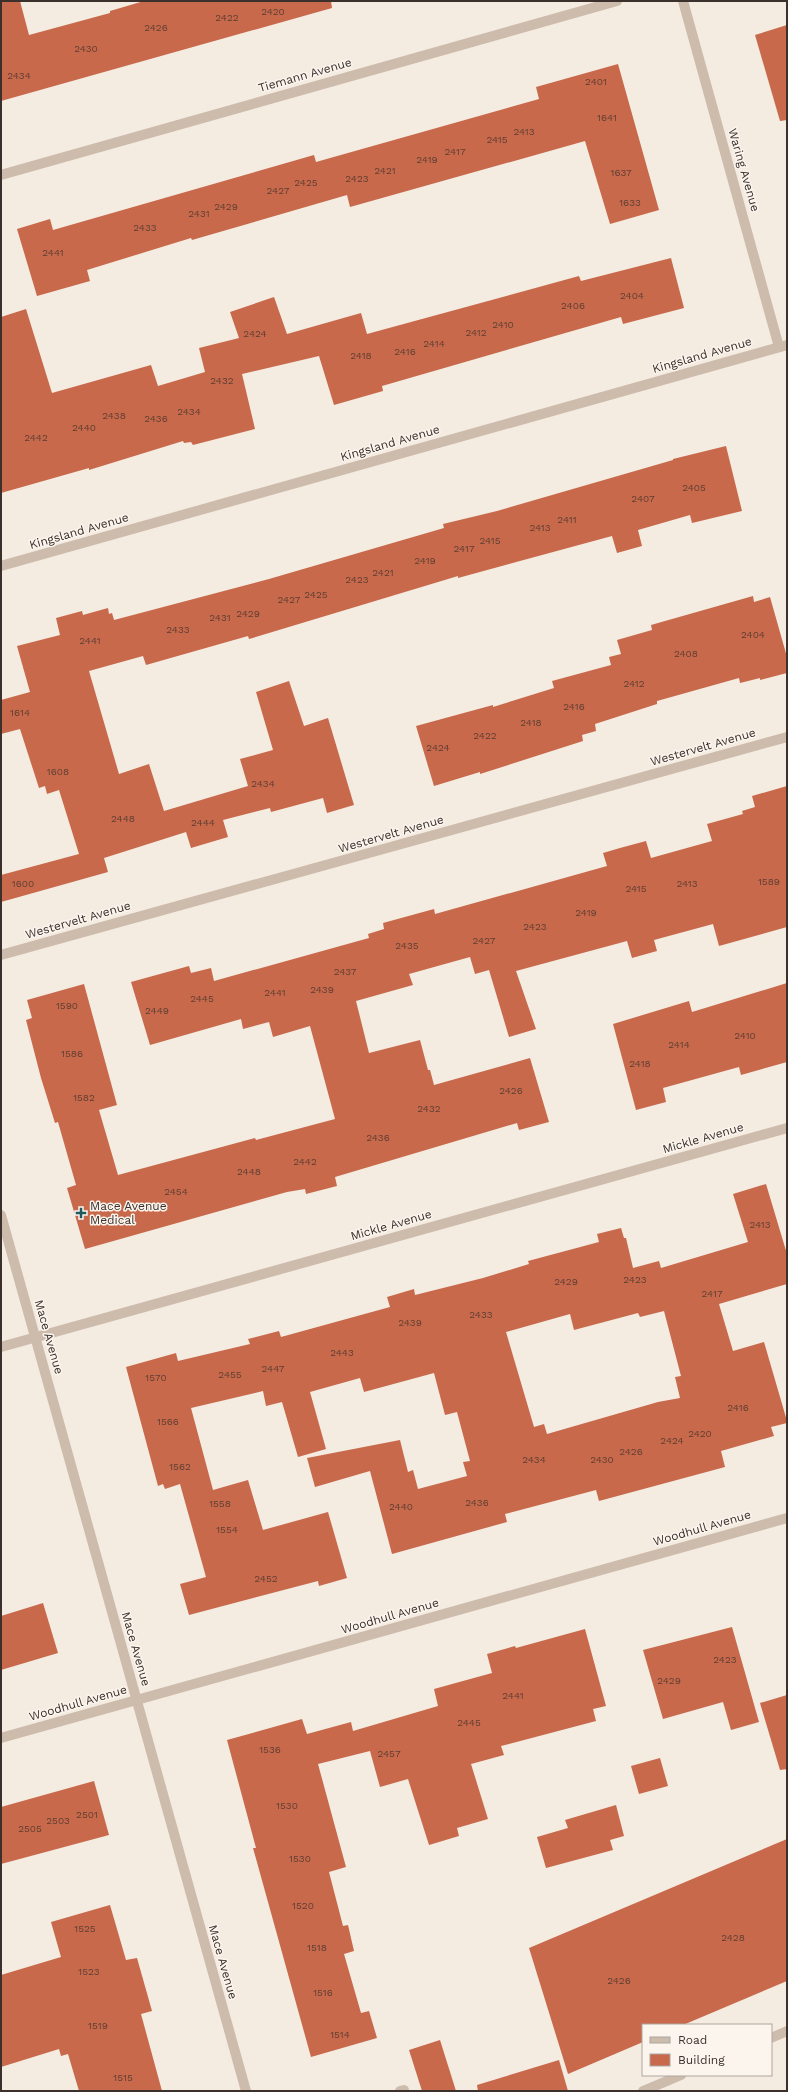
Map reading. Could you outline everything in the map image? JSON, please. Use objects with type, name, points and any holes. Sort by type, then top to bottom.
[{"type":"street","name":"Tiemann Avenue","points":[[1,175],[617,1]]},
{"type":"street","name":"Waring Avenue","points":[[683,1],[783,346]]},
{"type":"street","name":"Kingsland Avenue","points":[[1,566],[783,346]]},
{"type":"street","name":"Westervelt Avenue","points":[[1,955],[787,737]]},
{"type":"street","name":"Mickle Avenue","points":[[1,1347],[787,1128]]},
{"type":"street","name":"Mace Avenue","points":[[1,1215],[246,2091]]},
{"type":"street","name":"Woodhull Avenue","points":[[1,1738],[787,1518]]},
{"type":"street","points":[[772,2038],[787,2031]]},
{"type":"street","points":[[642,2091],[679,2076]]},
{"type":"building","points":[[1,1],[20,1],[29,35],[110,13],[110,11],[144,1],[331,1],[332,8],[1,101]]},
{"type":"building","points":[[787,25],[787,120],[780,121],[755,35]]},
{"type":"building","points":[[618,64],[659,210],[610,224],[585,141],[350,207],[347,195],[192,240],[191,238],[87,270],[90,281],[37,296],[17,229],[50,219],[53,230],[314,155],[316,162],[539,99],[536,87]]},
{"type":"building","points":[[671,258],[684,308],[623,324],[621,317],[382,386],[383,391],[334,405],[319,356],[242,374],[255,429],[193,445],[191,442],[184,443],[183,441],[89,470],[89,468],[1,493],[1,317],[26,309],[52,393],[151,365],[158,386],[205,372],[199,348],[239,338],[230,312],[274,297],[287,334],[361,313],[367,334],[579,276],[581,281]]},
{"type":"building","points":[[726,446],[742,511],[692,523],[690,515],[638,530],[642,546],[617,553],[612,536],[458,578],[458,576],[249,639],[248,636],[146,665],[143,656],[89,671],[119,774],[149,764],[164,811],[248,786],[240,759],[273,750],[256,692],[289,681],[304,726],[328,718],[354,805],[327,813],[323,798],[271,812],[270,808],[223,820],[228,837],[191,848],[186,832],[104,858],[108,872],[1,902],[1,875],[79,854],[59,790],[47,794],[45,786],[39,788],[20,729],[1,734],[1,700],[30,692],[17,646],[60,635],[56,618],[82,611],[83,615],[108,608],[109,614],[112,613],[114,620],[269,579],[444,528],[443,524],[497,511],[673,459]]},
{"type":"building","points":[[753,596],[754,602],[770,597],[787,657],[787,673],[760,680],[760,678],[740,683],[739,678],[657,701],[657,704],[595,724],[596,731],[582,735],[583,741],[480,774],[480,772],[434,786],[416,726],[493,705],[493,707],[554,688],[552,681],[611,665],[609,657],[621,654],[617,640],[652,630],[651,625]]},
{"type":"building","points":[[787,786],[787,927],[719,946],[713,924],[654,940],[657,951],[632,958],[627,941],[516,971],[536,1029],[509,1037],[489,970],[475,974],[470,957],[409,974],[413,985],[356,1001],[369,1053],[420,1040],[428,1070],[430,1070],[434,1085],[530,1058],[549,1122],[519,1130],[517,1123],[335,1177],[337,1186],[306,1194],[305,1189],[287,1192],[85,1249],[67,1188],[76,1185],[58,1122],[55,1123],[41,1078],[26,1020],[32,1018],[27,1000],[84,984],[117,1105],[99,1110],[118,1175],[255,1138],[256,1140],[335,1119],[310,1026],[273,1037],[269,1022],[243,1029],[241,1019],[150,1045],[131,982],[189,966],[191,973],[211,968],[214,981],[369,938],[368,934],[384,929],[383,923],[434,909],[435,914],[607,866],[603,853],[620,848],[646,841],[651,858],[712,841],[707,824],[743,814],[742,811],[755,807],[752,796]]},
{"type":"building","points":[[787,983],[787,1062],[741,1075],[739,1067],[663,1088],[666,1102],[636,1110],[613,1024],[689,1001],[692,1012]]},
{"type":"building","points":[[766,1184],[787,1254],[787,1284],[719,1304],[733,1351],[764,1342],[787,1421],[787,1423],[771,1427],[774,1436],[721,1451],[725,1467],[599,1501],[596,1490],[505,1514],[507,1522],[392,1554],[370,1471],[315,1487],[307,1458],[400,1440],[408,1472],[413,1470],[418,1489],[467,1476],[463,1462],[470,1461],[457,1412],[445,1415],[434,1373],[364,1392],[360,1378],[310,1392],[326,1449],[298,1457],[282,1402],[266,1406],[263,1391],[191,1408],[213,1490],[248,1480],[263,1530],[328,1512],[347,1578],[319,1586],[318,1581],[189,1615],[180,1584],[206,1577],[180,1484],[165,1489],[163,1484],[158,1486],[126,1367],[176,1353],[178,1361],[250,1344],[248,1339],[279,1331],[281,1337],[390,1307],[387,1297],[414,1289],[415,1295],[483,1278],[529,1264],[528,1261],[599,1242],[597,1234],[621,1228],[624,1238],[626,1238],[633,1268],[659,1261],[661,1268],[748,1242],[733,1194]],"holes":[[[664,1311],[681,1376],[675,1377],[680,1398],[658,1402],[547,1434],[544,1424],[534,1427],[506,1332],[570,1314],[574,1330],[638,1313],[640,1317]]]},
{"type":"building","points":[[43,1603],[58,1653],[1,1670],[1,1616]]},
{"type":"building","points":[[732,1627],[759,1722],[731,1730],[723,1702],[663,1719],[643,1650]]},
{"type":"building","points":[[585,1629],[606,1706],[593,1709],[596,1721],[501,1746],[504,1755],[471,1764],[488,1819],[457,1828],[459,1836],[429,1845],[408,1779],[380,1787],[370,1751],[318,1764],[346,1867],[329,1872],[343,1926],[348,1925],[354,1951],[344,1954],[361,2013],[369,2011],[377,2038],[311,2057],[253,1848],[256,1848],[227,1740],[302,1719],[307,1734],[351,1722],[353,1731],[438,1706],[434,1689],[492,1673],[487,1654],[515,1646],[516,1648]]},
{"type":"building","points":[[787,1695],[787,1769],[780,1770],[760,1703]]},
{"type":"building","points":[[660,1758],[668,1786],[639,1794],[631,1766]]},
{"type":"building","points":[[94,1781],[109,1835],[1,1864],[1,1807]]},
{"type":"building","points":[[616,1805],[624,1836],[610,1840],[613,1850],[546,1868],[537,1837],[568,1828],[565,1820]]},
{"type":"building","points":[[787,1839],[787,1981],[685,2024],[642,2024],[642,2042],[568,2074],[529,1948]]},
{"type":"building","points":[[110,1905],[126,1960],[137,1958],[152,2011],[141,2014],[162,2091],[79,2091],[68,2054],[61,2056],[59,2049],[1,2067],[1,1975],[61,1957],[51,1922]]},
{"type":"building","points":[[440,2040],[456,2091],[422,2091],[409,2050]]},
{"type":"building","points":[[559,2060],[568,2091],[478,2091],[477,2085]]},
{"type":"place","name":"Mace Avenue Medical","points":[[81,1213]]}]
